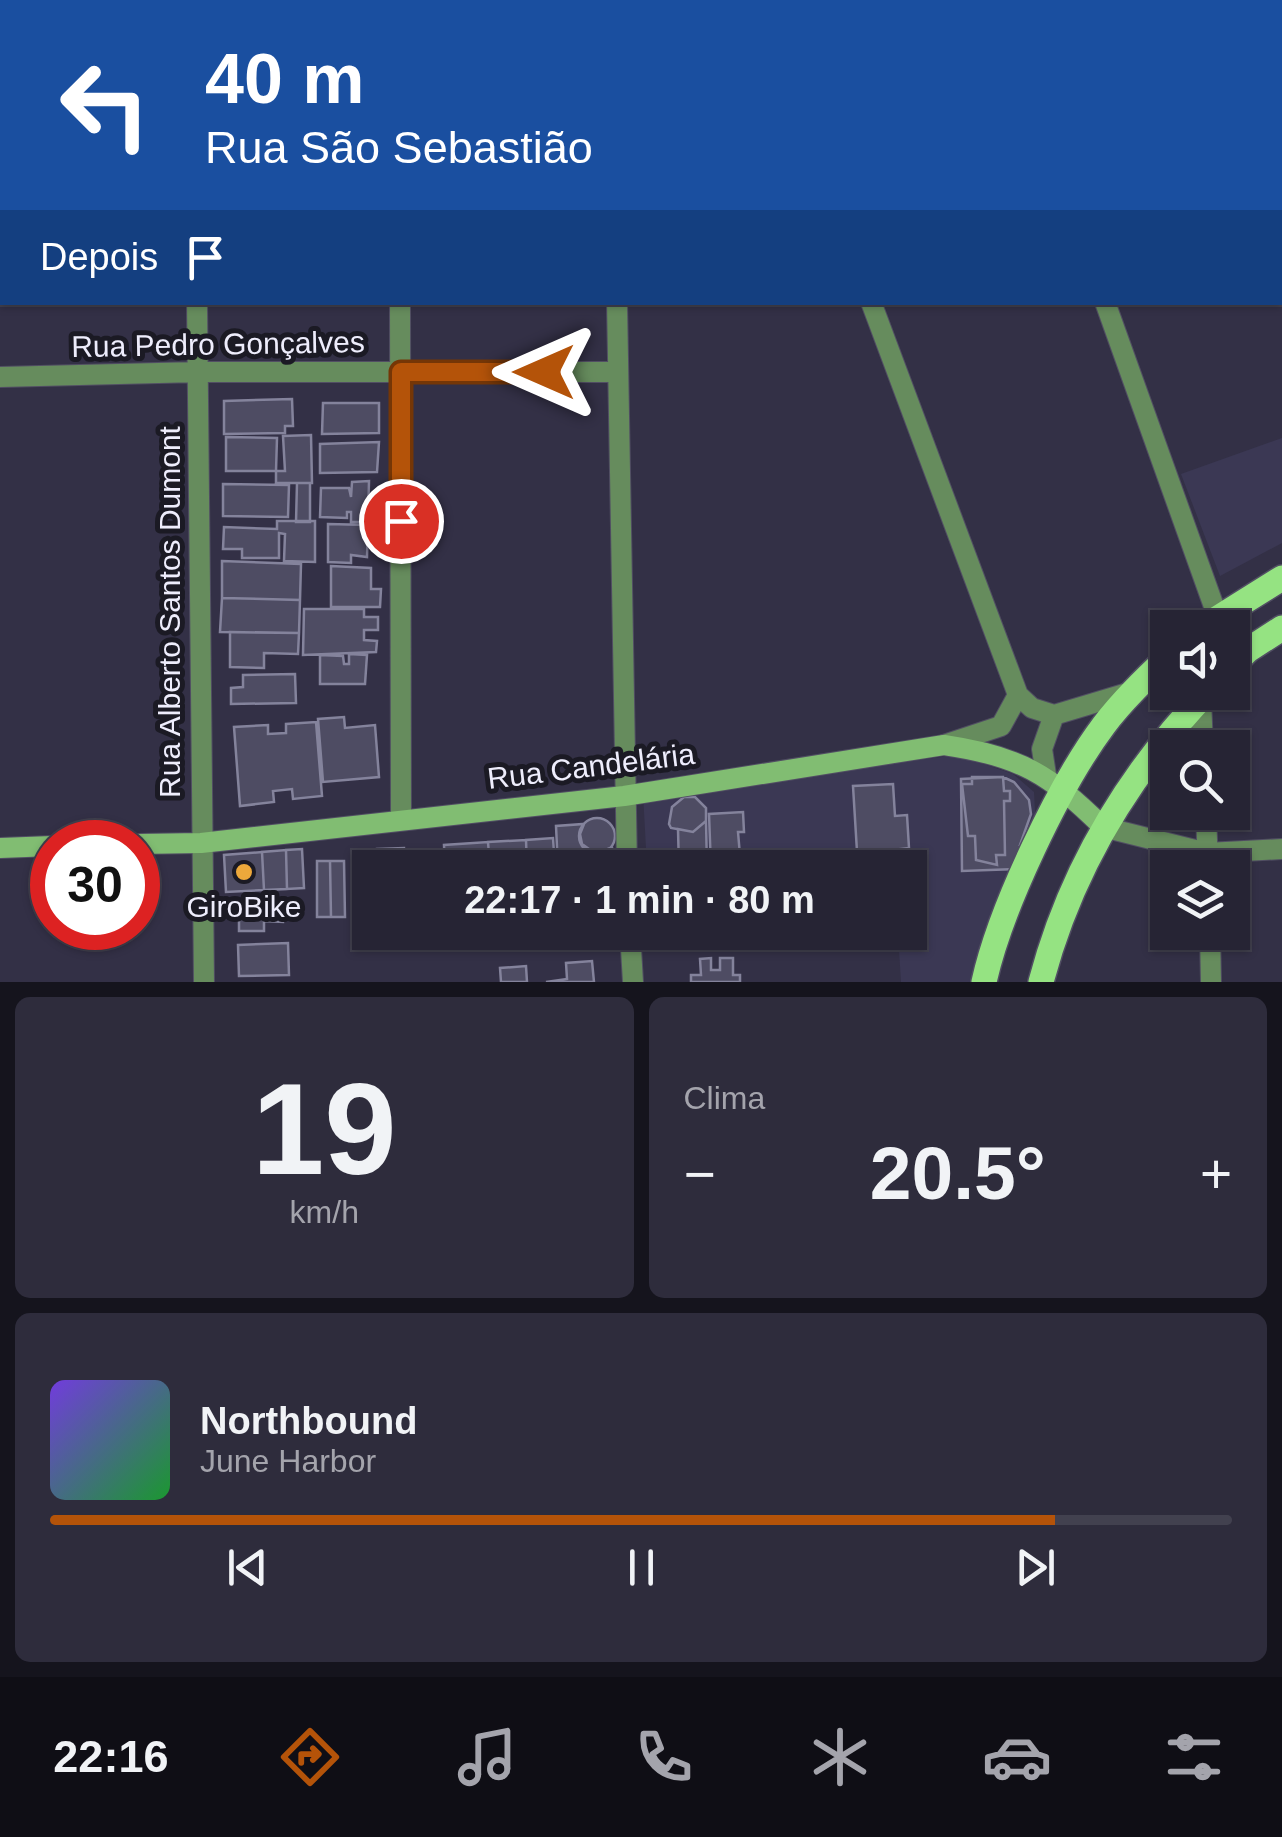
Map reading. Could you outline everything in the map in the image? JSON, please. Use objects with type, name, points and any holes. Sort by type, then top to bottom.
[{"type":"main road","points":[[1250,612],[1282,578]]},
{"type":"main road","points":[[1250,633],[1282,628]]},
{"type":"main road","points":[[984,982],[991,951],[1055,783],[1150,676]]},
{"type":"main road","points":[[1041,982],[1052,939],[1103,827],[1165,740],[1192,710]]},
{"type":"street","name":"Rua Alberto Santos Dumont","points":[[197,305],[204,982]]},
{"type":"street","points":[[400,305],[402,818]]},
{"type":"street","points":[[617,305],[626,850]]},
{"type":"street","points":[[873,305],[1018,695],[1032,708],[1054,715],[1136,690]]},
{"type":"street","points":[[1106,305],[1216,610]]},
{"type":"street","name":"Rua Pedro Gonçalves","points":[[0,378],[198,372],[616,372]]},
{"type":"street","points":[[944,745],[1001,726],[1018,695]]},
{"type":"street","points":[[1054,715],[1042,749],[1055,783],[1103,827],[1176,850]]},
{"type":"street","name":"Rua Candelária","points":[[160,843],[624,796],[944,745],[992,752],[1055,783]]},
{"type":"street","points":[[0,848],[30,847]]},
{"type":"street","points":[[1250,854],[1282,849]]},
{"type":"street","points":[[631,950],[632,982]]},
{"type":"street","points":[[1210,950],[1211,982]]},
{"type":"shaded area","points":[[1282,438],[1282,543],[1220,576],[1181,474]]},
{"type":"shaded area","points":[[958,755],[1013,774],[1034,792],[1036,830],[995,902],[980,982],[901,982],[899,950],[927,950],[927,850],[646,850],[643,793]]},
{"type":"building","points":[[292,399],[293,426],[285,426],[285,433],[224,434],[224,401]]},
{"type":"building","points":[[323,403],[379,403],[379,433],[322,434]]},
{"type":"building","points":[[311,435],[312,483],[276,483],[276,471],[285,471],[283,436]]},
{"type":"building","points":[[226,437],[277,438],[276,471],[226,471]]},
{"type":"building","points":[[379,442],[377,472],[320,473],[320,444]]},
{"type":"building","points":[[369,481],[368,522],[351,522],[351,512],[347,512],[347,518],[320,517],[321,488],[349,488],[351,497],[352,482]]},
{"type":"building","points":[[297,483],[310,483],[310,522],[296,522]]},
{"type":"building","points":[[223,484],[289,485],[288,517],[223,516]]},
{"type":"building","points":[[277,521],[315,521],[315,562],[284,561],[285,534],[279,533],[279,558],[242,558],[242,549],[223,549],[224,527],[277,529]]},
{"type":"building","points":[[328,524],[368,525],[367,557],[351,555],[351,563],[328,562]]},
{"type":"building","points":[[222,561],[301,564],[300,600],[222,598]]},
{"type":"building","points":[[331,566],[371,568],[371,589],[381,589],[380,607],[331,607]]},
{"type":"building","points":[[222,598],[300,600],[299,633],[220,632]]},
{"type":"building","points":[[304,609],[364,609],[364,617],[378,617],[378,630],[364,630],[364,640],[377,641],[376,652],[303,655]]},
{"type":"building","points":[[230,632],[299,633],[298,654],[264,653],[264,668],[230,667]]},
{"type":"building","points":[[349,654],[367,655],[365,684],[320,684],[320,655],[343,656],[344,664],[349,664]]},
{"type":"building","points":[[295,674],[296,703],[231,704],[231,688],[243,687],[243,675]]},
{"type":"building","points":[[344,717],[345,728],[375,725],[379,777],[323,782],[318,719]]},
{"type":"building","points":[[316,722],[322,796],[293,799],[292,789],[273,791],[274,802],[240,806],[234,727],[268,725],[268,734],[286,733],[286,724]]},
{"type":"building","points":[[972,777],[1003,777],[1004,791],[1010,791],[1010,801],[1004,801],[1005,855],[996,855],[997,865],[976,860],[975,836],[968,836],[962,784],[972,784]]},
{"type":"building","points":[[1003,777],[1014,782],[1029,800],[1031,814],[1020,845],[1027,846],[1017,869],[962,871],[961,779]]},
{"type":"building","points":[[893,784],[895,816],[907,815],[909,848],[857,850],[853,786]]},
{"type":"building","points":[[684,797],[695,797],[706,808],[706,821],[693,832],[671,828],[669,824],[672,807]]},
{"type":"building","points":[[743,812],[744,832],[738,832],[740,850],[710,850],[709,814]]},
{"type":"building","points":[[597,818],[610,823],[615,836],[610,849],[584,849],[579,836],[584,823]]},
{"type":"building","points":[[706,821],[707,850],[679,850],[678,829],[693,832]]},
{"type":"building","points":[[584,824],[582,844],[590,850],[557,850],[556,826]]},
{"type":"building","points":[[553,838],[554,850],[526,850],[526,840]]},
{"type":"building","points":[[526,840],[526,850],[489,850],[488,842]]},
{"type":"building","points":[[488,842],[489,850],[444,850],[444,845]]},
{"type":"building","points":[[302,849],[304,888],[287,889],[286,850]]},
{"type":"building","points":[[286,850],[287,889],[264,890],[262,852]]},
{"type":"building","name":"GiroBike","points":[[262,852],[264,890],[226,892],[224,855]]},
{"type":"building","points":[[317,861],[330,861],[331,917],[317,917]]},
{"type":"building","points":[[330,861],[344,861],[345,917],[331,917]]},
{"type":"building","points":[[239,901],[284,901],[283,922],[264,921],[264,931],[239,931]]},
{"type":"building","points":[[288,943],[289,975],[239,976],[238,945]]},
{"type":"building","points":[[711,958],[711,970],[720,970],[720,958],[733,958],[733,975],[740,975],[740,982],[691,982],[691,975],[701,975],[700,959]]},
{"type":"building","points":[[592,961],[594,982],[546,982],[567,979],[566,963]]},
{"type":"building","points":[[526,966],[527,982],[501,982],[500,968]]},
{"type":"place","name":"GiroBike","points":[[244,872]]},
{"type":"route","points":[[401,521],[401,372],[544,372]]}]
